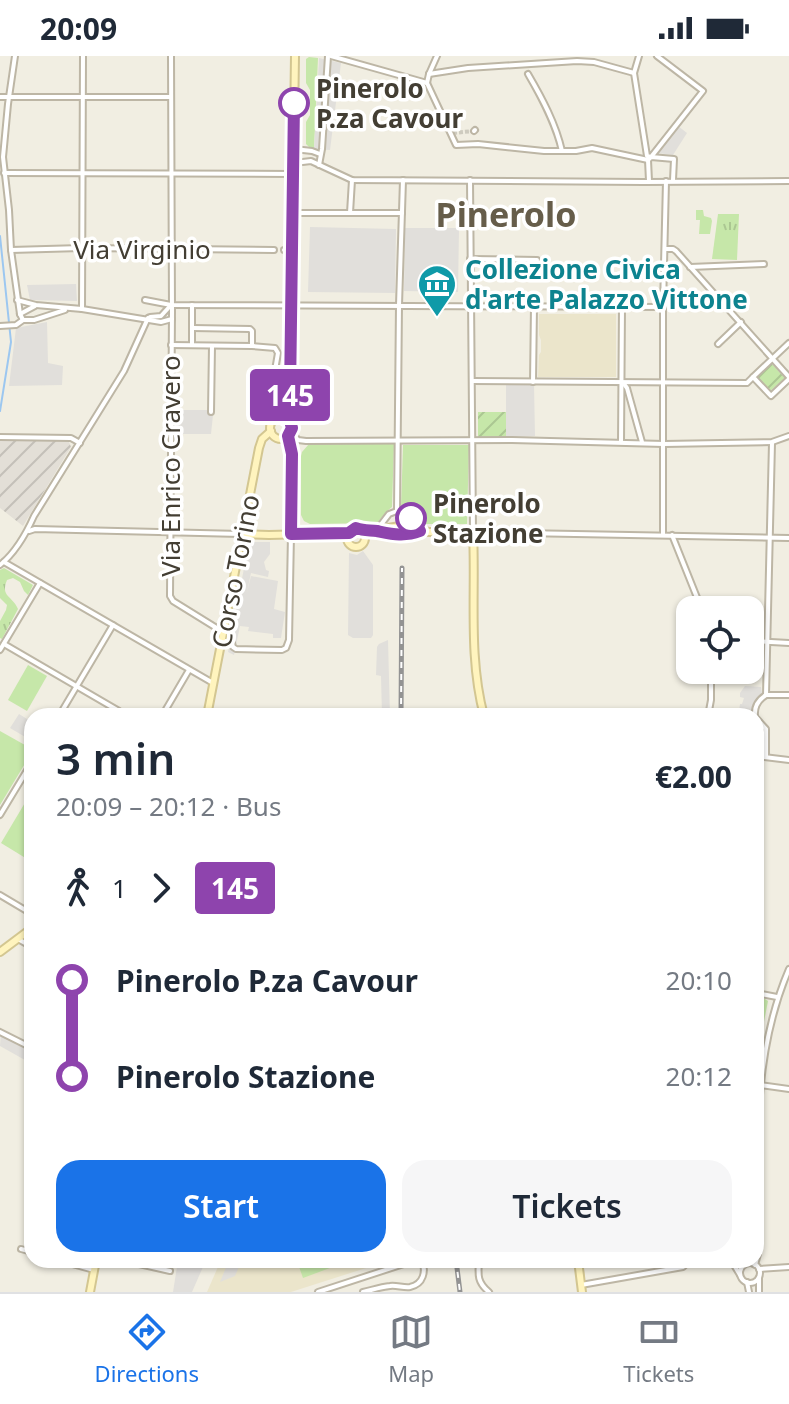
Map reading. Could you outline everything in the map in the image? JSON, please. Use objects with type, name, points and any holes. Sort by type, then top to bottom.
[{"type":"main road","points":[[284,417],[290,393],[292,306],[288,250],[294,163],[295,56]]},
{"type":"main road","points":[[290,434],[278,438],[271,431],[272,421],[278,417],[290,421],[291,534]]},
{"type":"main road","name":"Corso Torino","points":[[208,708],[259,448],[262,439],[271,431]]},
{"type":"main road","points":[[241,534],[349,533],[356,528],[364,532],[400,526],[420,531],[473,532],[475,666],[482,708]]},
{"type":"main road","points":[[349,533],[348,541],[356,547],[364,543],[364,532]]},
{"type":"main road","points":[[0,952],[24,934]]},
{"type":"main road","points":[[579,1268],[582,1288]]},
{"type":"main road","points":[[90,1292],[94,1270]]},
{"type":"street","points":[[15,56],[3,157],[11,250],[22,317]]},
{"type":"street","points":[[82,309],[83,56]]},
{"type":"street","name":"Via Enrico Cravero","points":[[171,56],[171,599],[222,636]]},
{"type":"street","points":[[319,165],[329,56],[427,83]]},
{"type":"street","points":[[437,56],[427,83],[456,145],[562,151],[592,148],[674,159],[675,181]]},
{"type":"street","points":[[639,56],[634,73],[647,156],[650,158]]},
{"type":"street","points":[[649,181],[650,158],[703,91],[657,56]]},
{"type":"street","points":[[429,74],[557,61],[594,62],[634,73]]},
{"type":"street","points":[[528,74],[549,114],[562,151]]},
{"type":"street","points":[[0,97],[171,97]]},
{"type":"street","points":[[294,149],[320,154]]},
{"type":"street","points":[[311,161],[320,154]]},
{"type":"street","points":[[294,163],[311,161],[352,180],[789,181]]},
{"type":"street","points":[[4,173],[293,174]]},
{"type":"street","points":[[350,213],[352,180]]},
{"type":"street","points":[[376,531],[397,508],[403,180]]},
{"type":"street","points":[[470,180],[473,532],[789,538]]},
{"type":"street","points":[[663,535],[666,181]]},
{"type":"street","points":[[292,213],[402,213]]},
{"type":"street","points":[[665,249],[676,251],[789,378],[771,396],[753,377]]},
{"type":"street","name":"Via Virginio","points":[[11,250],[274,250]]},
{"type":"street","points":[[470,259],[537,260]]},
{"type":"street","points":[[690,267],[764,264]]},
{"type":"street","points":[[17,300],[161,322],[172,319]]},
{"type":"street","points":[[145,300],[171,305],[663,307]]},
{"type":"street","points":[[0,326],[16,325],[36,305]]},
{"type":"street","points":[[148,318],[159,317],[171,305]]},
{"type":"street","points":[[192,305],[192,345]]},
{"type":"street","points":[[533,382],[534,306]]},
{"type":"street","points":[[621,442],[622,307]]},
{"type":"street","points":[[22,317],[34,320],[68,309]]},
{"type":"street","points":[[162,315],[172,319]]},
{"type":"street","points":[[148,318],[124,371],[27,532],[2,564],[213,683]]},
{"type":"street","points":[[718,344],[741,322]]},
{"type":"street","points":[[193,328],[250,329],[252,346]]},
{"type":"street","points":[[473,381],[747,383],[789,343]]},
{"type":"street","points":[[171,345],[276,349],[278,353],[268,410],[272,421]]},
{"type":"street","points":[[211,412],[212,346]]},
{"type":"street","points":[[622,382],[627,388],[642,442]]},
{"type":"street","points":[[290,434],[306,441],[664,444],[772,442],[789,436]]},
{"type":"street","points":[[0,437],[71,438],[80,443]]},
{"type":"street","points":[[766,695],[772,442]]},
{"type":"street","points":[[397,508],[411,518],[420,531]]},
{"type":"street","points":[[34,516],[35,529]]},
{"type":"street","points":[[27,532],[35,529],[241,534]]},
{"type":"street","points":[[222,636],[236,649],[286,648],[289,640],[291,534]]},
{"type":"street","points":[[672,535],[696,596]]},
{"type":"street","points":[[0,650],[40,583]]},
{"type":"street","points":[[64,708],[113,625]]},
{"type":"street","points":[[764,642],[789,643]]},
{"type":"street","points":[[4,644],[114,708]]},
{"type":"street","points":[[167,708],[189,670]]},
{"type":"street","points":[[710,708],[711,684]]},
{"type":"street","points":[[756,708],[756,704],[766,695],[789,695]]},
{"type":"street","points":[[764,727],[768,734],[766,757],[789,760]]},
{"type":"street","points":[[0,815],[24,775]]},
{"type":"street","points":[[0,895],[24,909]]},
{"type":"street","points":[[18,939],[24,942]]},
{"type":"street","points":[[764,1058],[777,997],[789,969]]},
{"type":"street","points":[[764,995],[777,997]]},
{"type":"street","points":[[0,1032],[24,1044]]},
{"type":"street","points":[[764,1086],[789,1089]]},
{"type":"street","points":[[764,1266],[789,1267]]},
{"type":"street","points":[[87,1268],[94,1270]]},
{"type":"street","points":[[157,1268],[170,1271]]},
{"type":"street","points":[[318,1292],[392,1268]]},
{"type":"street","points":[[363,1292],[393,1285],[413,1286],[421,1281],[424,1268]]},
{"type":"street","points":[[479,1268],[481,1285],[489,1292]]},
{"type":"street","points":[[582,1288],[678,1268]]},
{"type":"street","points":[[736,1268],[747,1282],[749,1292]]},
{"type":"street","points":[[741,1277],[742,1268]]},
{"type":"street","points":[[754,1268],[759,1277],[759,1292]]},
{"type":"street","points":[[747,1282],[759,1277]]},
{"type":"shaded area","points":[[319,58],[341,63],[330,150],[314,149]]},
{"type":"shaded area","points":[[678,126],[687,133],[673,155],[657,153]]},
{"type":"shaded area","points":[[310,227],[396,229],[395,293],[308,292]]},
{"type":"shaded area","points":[[405,228],[459,228],[458,292],[404,291]]},
{"type":"shaded area","points":[[76,284],[77,301],[30,300],[27,285]]},
{"type":"shaded area","points":[[539,314],[616,314],[616,377],[538,377],[541,352]]},
{"type":"shaded area","points":[[47,322],[48,363],[63,366],[62,385],[9,386],[16,328]]},
{"type":"shaded area","points":[[506,385],[534,385],[535,436],[506,437]]},
{"type":"shaded area","points":[[176,410],[209,410],[213,415],[211,434],[176,434]]},
{"type":"shaded area","points":[[0,438],[66,438],[71,447],[23,526],[0,508]]},
{"type":"shaded area","points":[[249,542],[270,542],[270,554],[264,562],[269,571],[268,577],[251,573],[247,592],[251,576],[278,581],[274,609],[285,612],[281,638],[248,631],[249,627],[240,626],[234,655],[228,652]]},
{"type":"shaded area","points":[[363,551],[373,565],[373,635],[371,638],[353,638],[348,635],[349,553],[357,555]]},
{"type":"shaded area","points":[[388,640],[390,708],[382,708],[381,676],[376,675],[379,644]]},
{"type":"shaded area","points":[[745,686],[761,687],[762,693],[752,708],[739,708],[744,698],[740,697]]},
{"type":"shaded area","points":[[19,714],[24,717],[24,736],[10,728]]},
{"type":"shaded area","points":[[1,1032],[24,1044],[24,1060],[0,1046]]},
{"type":"shaded area","points":[[177,1268],[202,1268],[192,1292],[173,1292]]},
{"type":"shaded area","points":[[218,1268],[366,1268],[291,1292],[207,1292]]},
{"type":"shaded area","points":[[226,1268],[238,1268],[235,1276],[220,1282]]},
{"type":"green space","points":[[318,58],[314,149],[306,144],[306,122],[310,115],[310,90],[306,83],[306,59]]},
{"type":"green space","points":[[696,210],[703,210],[704,216],[711,218],[710,234],[699,234],[700,220],[696,220]]},
{"type":"green space","points":[[718,214],[739,214],[737,260],[712,259]]},
{"type":"green space","points":[[771,363],[785,378],[769,392],[756,378]]},
{"type":"green space","points":[[478,412],[506,412],[506,437],[478,437]]},
{"type":"green space","points":[[309,444],[394,444],[392,507],[377,523],[310,524],[304,521],[301,515],[301,456]]},
{"type":"green space","points":[[403,445],[469,445],[467,524],[424,524],[401,508]]},
{"type":"green space","points":[[4,568],[33,585],[28,595],[20,582],[13,578],[7,580],[6,593],[18,609],[2,639],[0,621],[7,605],[0,598],[0,570]]},
{"type":"green space","points":[[28,665],[47,676],[29,708],[24,709],[8,700]]},
{"type":"green space","points":[[0,731],[24,744],[24,765],[0,805]]},
{"type":"green space","points":[[24,804],[24,857],[1,843]]},
{"type":"green space","points":[[764,999],[768,1001],[764,1022]]},
{"type":"green space","points":[[299,1268],[330,1268],[303,1278]]},
{"type":"waterway","points":[[0,236],[11,342],[0,411]]},
{"type":"tunnel","points":[[453,133],[474,131]]},
{"type":"railway","points":[[401,708],[402,568]]},
{"type":"railway","points":[[457,1268],[460,1292]]},
{"type":"bus line","name":"145","points":[[294,103],[290,393],[284,417],[290,421],[292,428],[288,436],[292,454],[291,534],[349,533],[356,528],[364,532],[398,535],[420,531],[411,518]]},
{"type":"place","name":"Pinerolo P.za Cavour","points":[[294,103]]},
{"type":"place","name":"Collezione Civica d'arte Palazzo Vittone","points":[[437,318]]},
{"type":"place","name":"Pinerolo Stazione","points":[[411,518]]},
{"type":"district","name":"Pinerolo","points":[[506,214]]}]
